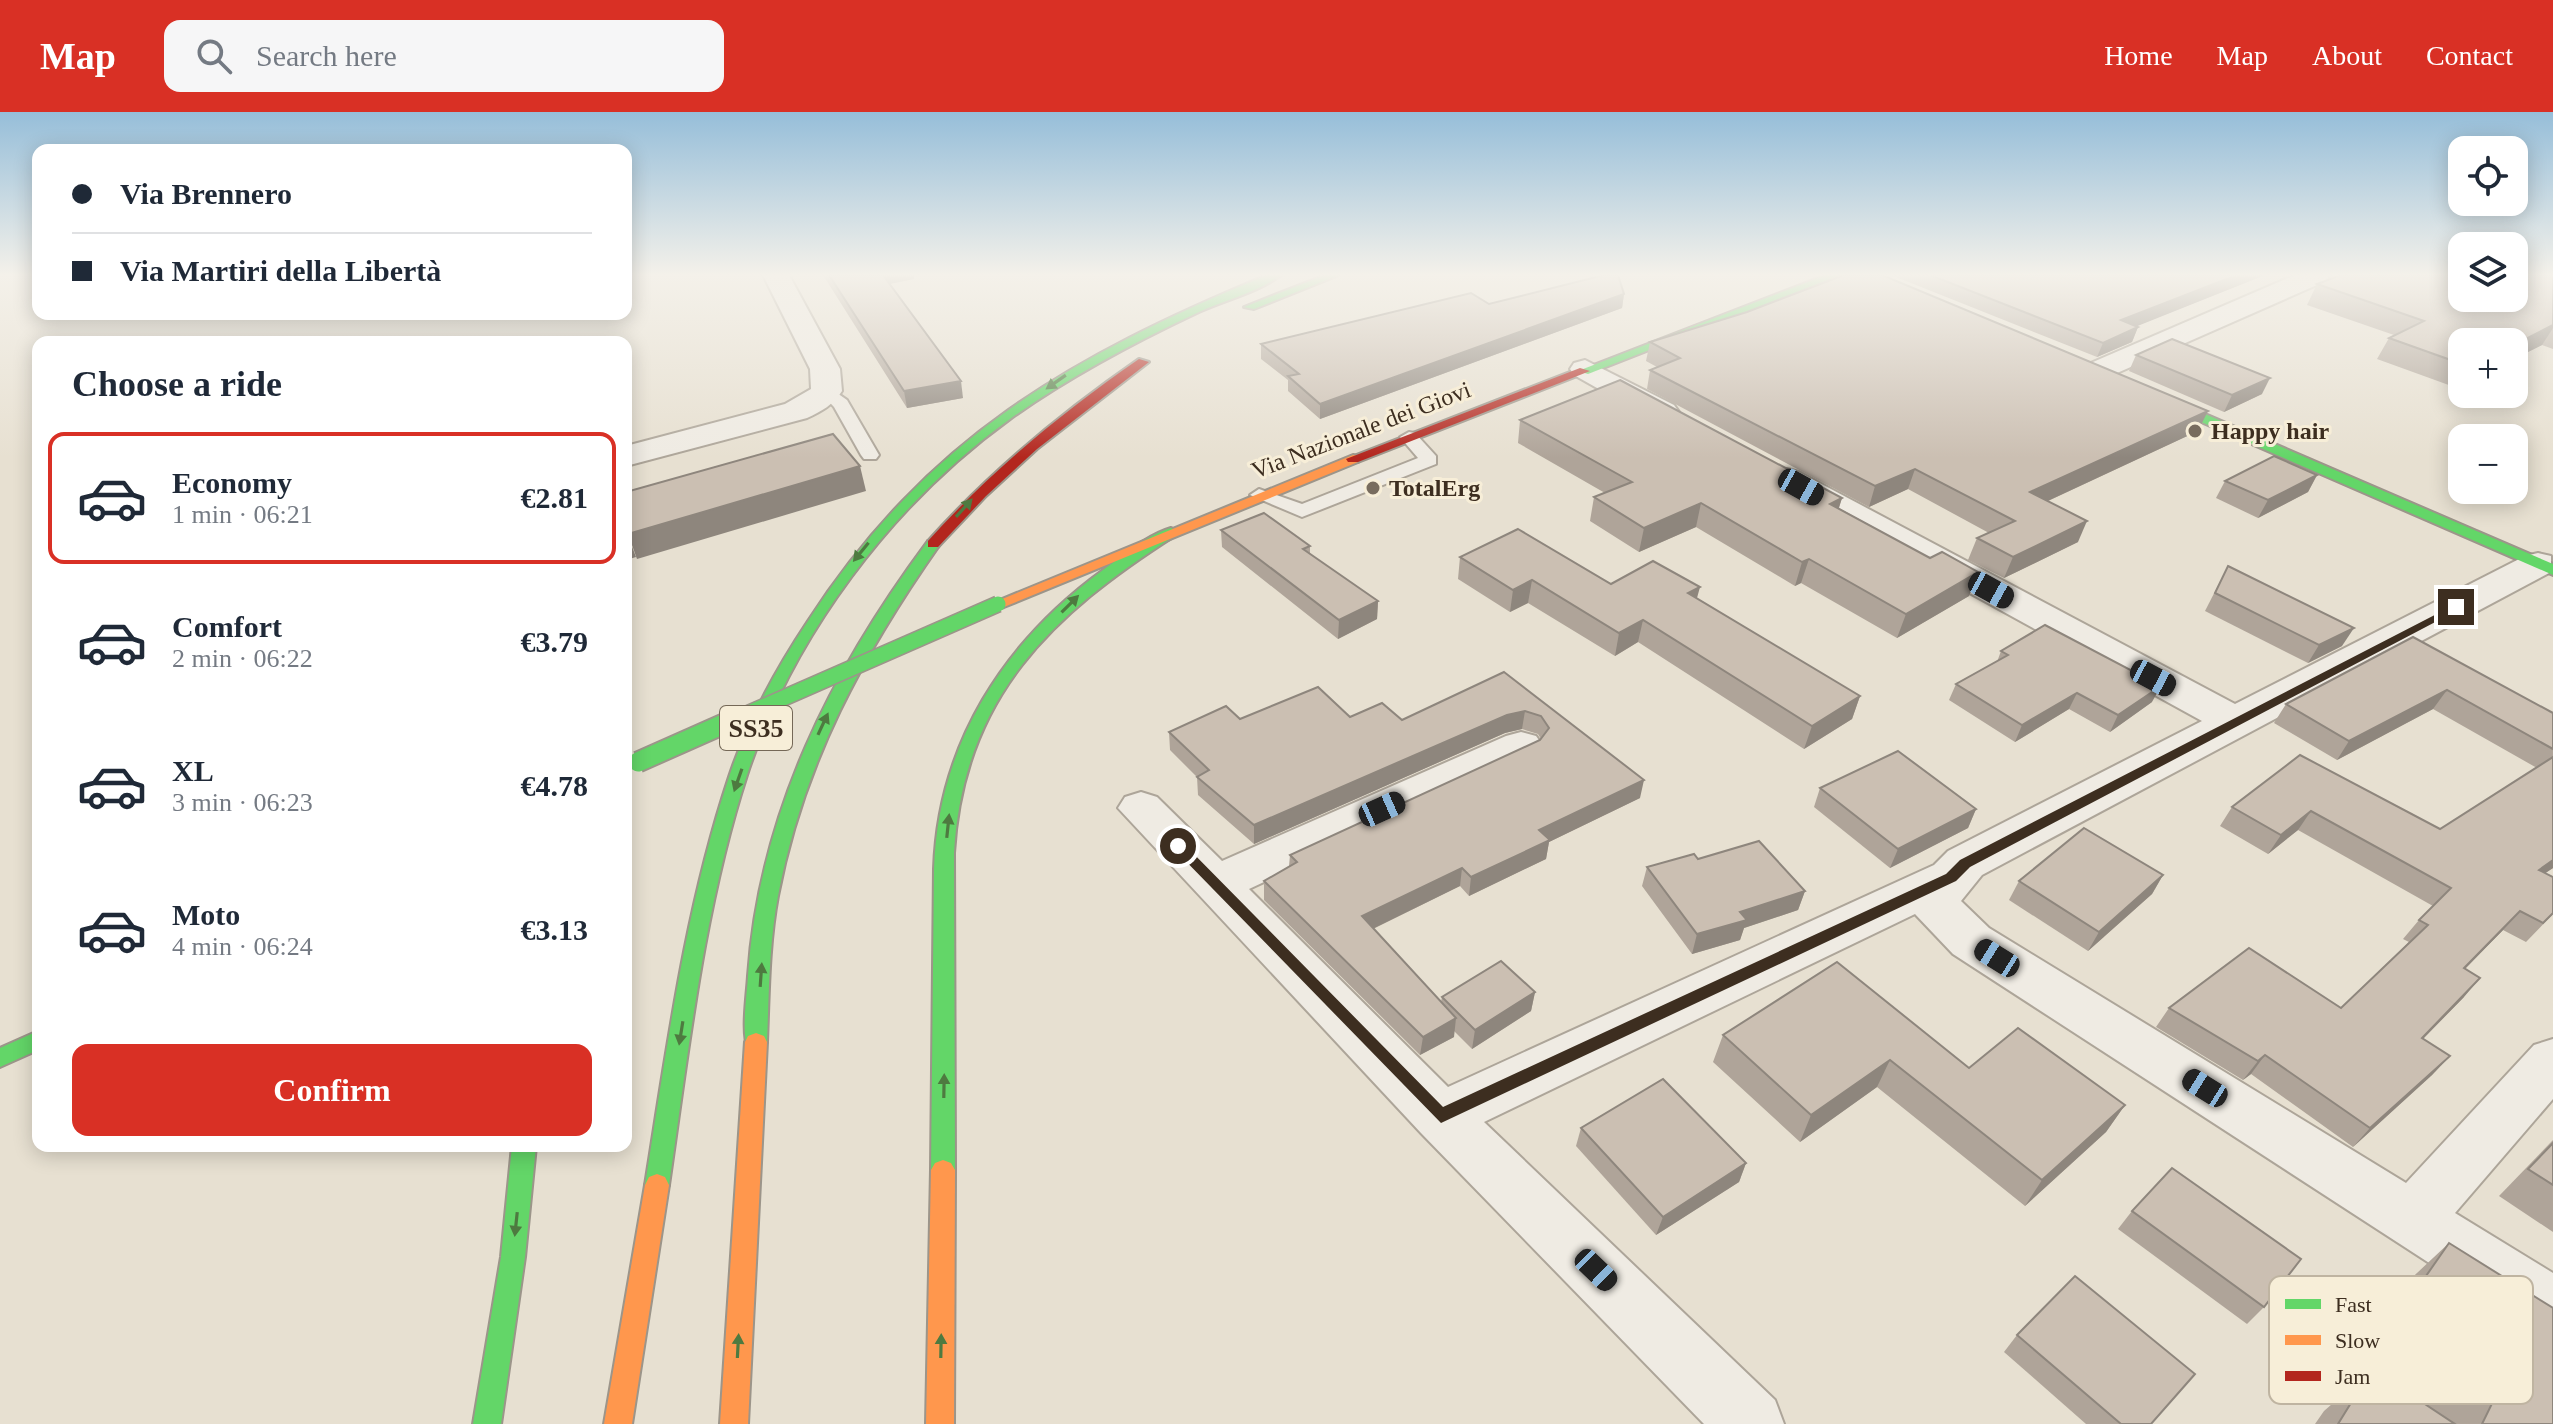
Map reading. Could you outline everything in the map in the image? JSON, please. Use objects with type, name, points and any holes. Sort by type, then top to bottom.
[{"type":"main road","name":"SS35","points":[[618,1424],[701,913],[728,810],[756,728],[824,603],[859,553],[899,508],[952,458],[1013,412],[1072,370],[1132,336]]},
{"type":"main road","name":"Via Nazionale dei Giovi","points":[[632,765],[998,604],[1259,495],[1672,336]]},
{"type":"main road","name":"SS35","points":[[734,1424],[765,911],[788,817],[813,747],[862,643],[907,574],[965,506],[1023,447],[1097,390],[1155,355]]},
{"type":"main road","points":[[2090,368],[2546,567]]},
{"type":"main road","points":[[940,1424],[946,826],[958,771],[977,719],[1005,674],[1093,582],[1171,532]]},
{"type":"main road","points":[[0,1058],[32,1043]]},
{"type":"main road","points":[[487,1424],[513,1257],[523,1152]]},
{"type":"street","points":[[632,454],[796,411],[817,401],[827,391],[825,369],[808,336]]},
{"type":"street","points":[[2090,368],[2168,336]]},
{"type":"street","points":[[1585,369],[1695,429]]},
{"type":"street","points":[[1751,460],[2235,722]]},
{"type":"street","points":[[2502,1276],[1971,941],[1934,904],[1951,877],[1965,863],[2235,722],[2546,567]]},
{"type":"street","points":[[1215,884],[1521,746]]},
{"type":"street","points":[[1141,808],[1441,1116],[1751,1424]]},
{"type":"street","points":[[1441,1116],[1951,877]]},
{"type":"street","points":[[2412,1219],[2553,1061]]},
{"type":"street","points":[[2533,1295],[2553,1308]]},
{"type":"lane","points":[[827,391],[841,404],[870,455]]},
{"type":"lane","points":[[1259,495],[1302,511],[1430,460],[1409,437]]},
{"type":"building","points":[[869,336],[928,336],[961,381],[904,391]]},
{"type":"building","points":[[1293,336],[1507,336],[1320,404],[1288,376],[1299,374],[1261,344]]},
{"type":"building","points":[[1669,336],[2029,336],[2208,411],[2030,492],[2087,521],[2013,557],[1977,538],[2015,521],[1915,469],[1875,486],[1650,370],[1680,358],[1650,342]]},
{"type":"building","points":[[2086,336],[2118,336],[2103,343]]},
{"type":"building","points":[[2448,336],[2448,359],[2389,338]]},
{"type":"building","points":[[2172,339],[2270,378],[2232,395],[2136,355]]},
{"type":"building","points":[[1620,380],[1842,498],[1830,504],[1930,558],[1942,552],[1978,572],[1906,614],[1809,559],[1802,562],[1701,503],[1644,528],[1594,497],[1632,482],[1520,420]]},
{"type":"building","points":[[833,434],[860,466],[632,533],[632,490]]},
{"type":"building","points":[[2274,456],[2317,475],[2268,500],[2225,481]]},
{"type":"building","points":[[1264,513],[1310,546],[1303,549],[1378,601],[1339,620],[1221,530]]},
{"type":"building","points":[[1518,529],[1611,584],[1653,561],[1700,587],[1688,593],[1860,696],[1812,726],[1643,620],[1619,633],[1532,580],[1513,590],[1460,557]]},
{"type":"building","points":[[2228,566],[2354,628],[2319,645],[2215,593]]},
{"type":"building","points":[[2045,625],[2161,686],[2118,715],[2077,693],[2022,725],[1956,684],[2008,655],[2001,651]]},
{"type":"building","points":[[2413,637],[2553,713],[2553,749],[2447,690],[2349,741],[2286,704]]},
{"type":"building","points":[[1504,672],[1644,780],[1539,830],[1550,840],[1471,877],[1462,868],[1362,916],[1456,1018],[1423,1037],[1264,881],[1297,862],[1290,855],[1540,740],[1549,728],[1541,716],[1525,711],[1507,715],[1254,825],[1197,777],[1209,770],[1169,732],[1226,706],[1240,719],[1318,687],[1350,717],[1382,703],[1402,720]]},
{"type":"building","points":[[1898,751],[1976,809],[1898,849],[1820,788]]},
{"type":"building","points":[[2300,755],[2440,829],[2553,757],[2553,860],[2539,870],[2553,877],[2553,913],[2543,923],[2520,911],[2464,968],[2480,978],[2422,1038],[2450,1056],[2370,1128],[2265,1055],[2258,1061],[2169,1008],[2249,948],[2341,1008],[2428,925],[2419,920],[2451,888],[2311,811],[2281,835],[2232,807]]},
{"type":"building","points":[[2084,828],[2163,875],[2099,932],[2019,881]]},
{"type":"building","points":[[1759,841],[1805,891],[1740,912],[1747,920],[1697,934],[1647,867],[1694,854],[1698,859]]},
{"type":"building","points":[[1501,961],[1535,992],[1475,1030],[1442,997]]},
{"type":"building","points":[[1837,962],[1969,1068],[2018,1028],[2125,1105],[2042,1180],[1890,1060],[1811,1115],[1723,1035]]},
{"type":"building","points":[[1663,1079],[1746,1163],[1663,1217],[1581,1128]]},
{"type":"building","points":[[2553,1143],[2553,1185],[2528,1169]]},
{"type":"building","points":[[2172,1168],[2301,1259],[2288,1276],[2269,1276],[2269,1301],[2264,1307],[2132,1211]]},
{"type":"building","points":[[2449,1243],[2502,1276],[2426,1276]]},
{"type":"building","points":[[2075,1276],[2195,1374],[2151,1424],[2121,1424],[2017,1335]]},
{"type":"building","points":[[2533,1296],[2553,1308],[2553,1424],[2482,1424],[2492,1404],[2533,1404]]},
{"type":"building","points":[[2350,1404],[2425,1404],[2455,1424],[2338,1424]]},
{"type":"traffic: fast","points":[[657,1185],[699,927],[723,826],[758,725],[800,645],[844,576],[893,516],[946,464],[1004,417],[1066,376],[1140,336]]},
{"type":"traffic: fast","points":[[1584,371],[1675,336]]},
{"type":"traffic: fast","points":[[2150,395],[2553,570]]},
{"type":"traffic: fast","points":[[943,1170],[944,853],[958,773],[975,728],[996,687],[1023,651],[1089,587],[1171,532]]},
{"type":"traffic: fast","points":[[756,1042],[765,914],[793,801],[810,755],[852,666],[904,583],[933,544]]},
{"type":"traffic: fast","points":[[638,762],[998,604]]},
{"type":"traffic: fast","points":[[0,1058],[32,1043]]},
{"type":"traffic: fast","points":[[487,1424],[513,1257],[523,1152]]},
{"type":"traffic: slow","points":[[998,604],[1353,459]]},
{"type":"traffic: slow","points":[[734,1424],[756,1042]]},
{"type":"traffic: slow","points":[[940,1424],[943,1170]]},
{"type":"traffic: slow","points":[[618,1424],[657,1185]]},
{"type":"traffic: jam","points":[[933,544],[981,493],[1032,446],[1143,362]]},
{"type":"traffic: jam","points":[[1353,459],[1584,371]]},
{"type":"place","name":"Happy hair","points":[[2195,431]]},
{"type":"place","name":"TotalErg","points":[[1373,488]]},
{"type":"route","points":[[1178,846],[1441,1116],[1951,877],[1965,863],[2456,607]]}]
